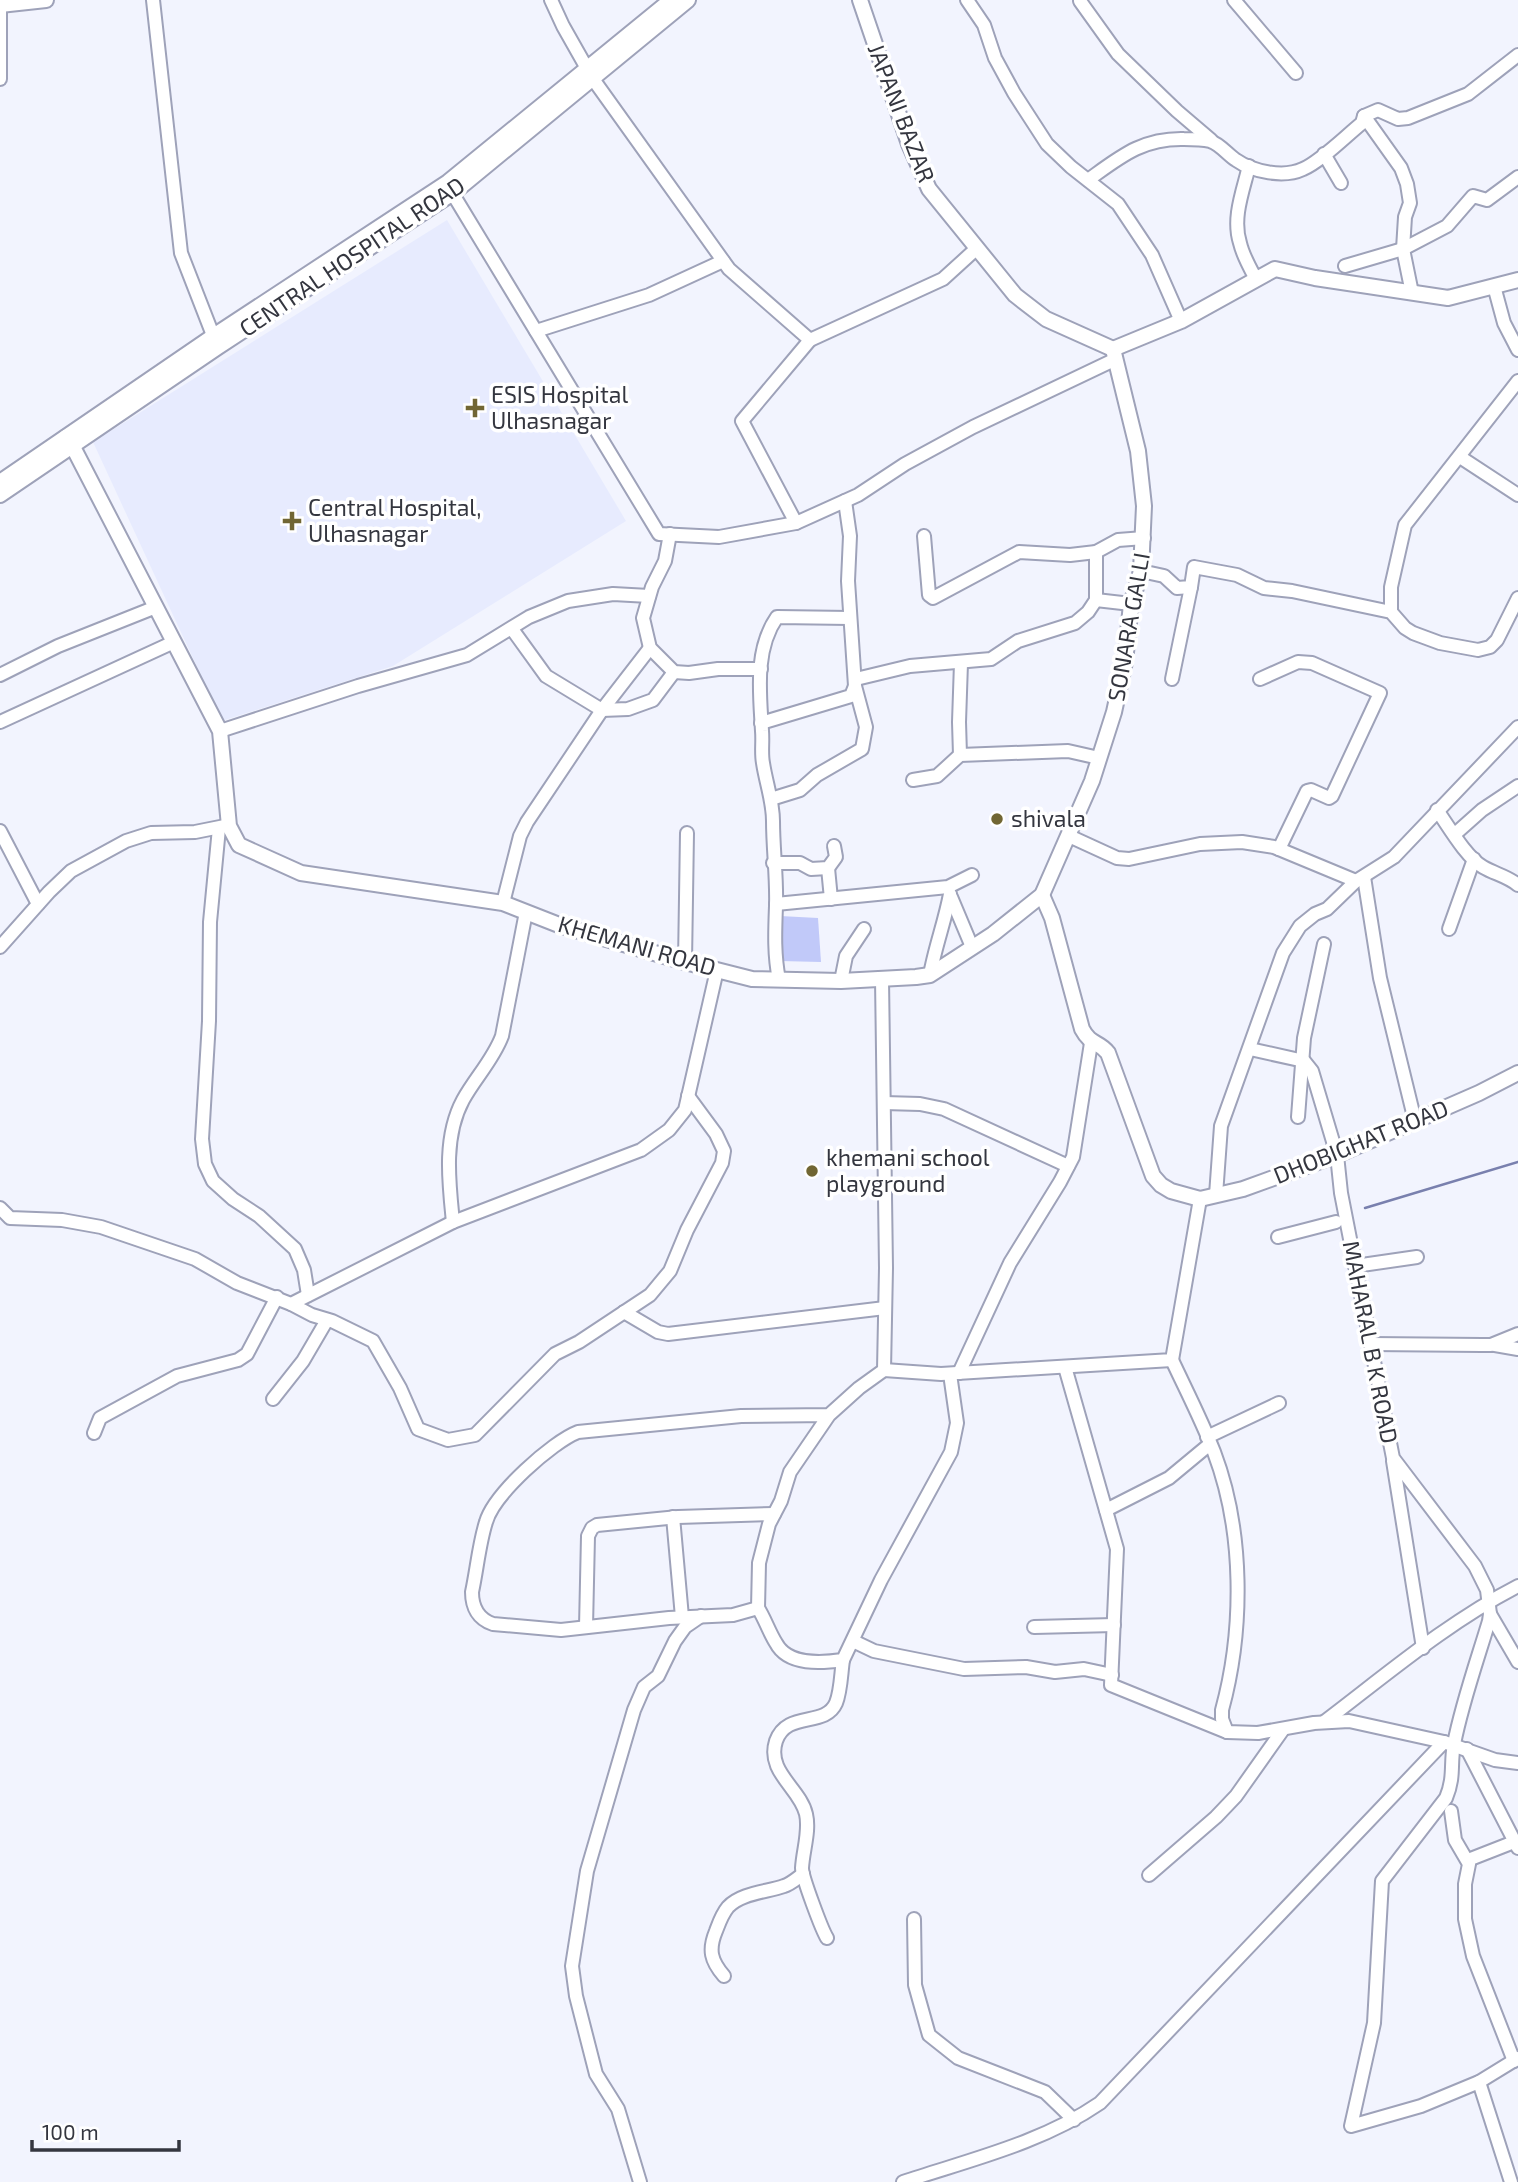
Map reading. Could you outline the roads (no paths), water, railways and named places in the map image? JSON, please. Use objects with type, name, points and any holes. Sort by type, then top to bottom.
[{"type":"street","points":[[0,79],[0,5],[46,0]]},
{"type":"street","points":[[153,0],[181,253],[215,342]]},
{"type":"street","points":[[551,0],[590,74],[729,270],[810,340]]},
{"type":"street","name":"CENTRAL HOSPITAL ROAD","points":[[590,74],[671,0]]},
{"type":"street","name":"CENTRAL HOSPITAL ROAD","points":[[0,495],[70,442],[215,342],[449,188],[590,74],[688,0]]},
{"type":"street","name":"JAPANI BAZAR","points":[[860,0],[909,144],[929,189],[1015,295],[1046,318],[1114,354]]},
{"type":"street","points":[[967,0],[984,25],[995,58],[1014,93],[1047,144],[1118,204],[1152,254],[1181,321]]},
{"type":"street","points":[[1234,0],[1296,73]]},
{"type":"street","points":[[1080,1],[1118,54],[1177,111],[1239,163],[1274,172],[1291,173],[1305,169],[1362,123],[1364,116]]},
{"type":"street","points":[[1364,116],[1378,110],[1398,119],[1408,118],[1468,94],[1518,55]]},
{"type":"street","points":[[1364,116],[1401,168],[1407,184],[1410,203],[1405,217],[1403,249],[1412,293]]},
{"type":"street","points":[[1088,180],[1124,154],[1152,141],[1212,141]]},
{"type":"street","points":[[1324,154],[1341,183]]},
{"type":"street","points":[[1250,166],[1237,216],[1237,229],[1240,245],[1256,279]]},
{"type":"street","points":[[1345,266],[1403,249],[1447,226],[1473,196],[1487,201],[1518,177]]},
{"type":"street","points":[[449,188],[659,534],[719,537],[796,523],[845,501],[973,427],[1181,321],[1275,269],[1315,278],[1448,298],[1518,280]]},
{"type":"street","points":[[796,523],[742,421],[810,340],[943,279],[976,249]]},
{"type":"street","points":[[536,331],[649,295],[723,261]]},
{"type":"street","points":[[1494,286],[1504,323],[1518,350]]},
{"type":"street","name":"SONARA GALLI","points":[[1042,895],[1069,835],[1114,712],[1125,662],[1131,604],[1140,571],[1144,506],[1138,451],[1114,354]]},
{"type":"street","points":[[1391,612],[1391,587],[1405,525],[1518,381]]},
{"type":"street","points":[[70,442],[220,731],[224,827],[210,922],[209,1021],[202,1139],[205,1164],[213,1181],[233,1199],[259,1216],[295,1249],[304,1270],[308,1295]]},
{"type":"street","name":"CENTRAL HOSPITAL ROAD","points":[[0,482],[70,442]]},
{"type":"street","points":[[1460,457],[1518,495]]},
{"type":"street","points":[[771,799],[800,790],[817,775],[862,749],[866,727],[856,683],[850,618],[850,536],[845,501]]},
{"type":"street","points":[[670,534],[665,561],[649,596],[643,618],[650,648],[674,672],[761,669]]},
{"type":"street","points":[[924,536],[929,595],[933,598],[1019,552],[1069,555],[1096,552],[1118,540],[1144,538]]},
{"type":"street","points":[[856,683],[910,666],[991,659],[1018,641],[1075,623],[1088,612],[1096,600],[1096,552]]},
{"type":"street","points":[[1172,679],[1194,567],[1237,575],[1264,588],[1292,591],[1391,612],[1413,633],[1440,643],[1478,650],[1490,647],[1497,640],[1518,598]]},
{"type":"street","points":[[1140,571],[1164,576],[1177,588],[1191,587]]},
{"type":"street","points":[[220,731],[358,686],[467,655],[530,617],[568,601],[613,594],[649,596]]},
{"type":"street","points":[[1096,600],[1131,604]]},
{"type":"street","points":[[0,675],[58,646],[156,607]]},
{"type":"street","points":[[779,980],[775,959],[776,904],[771,799],[762,759],[761,669],[771,626],[776,617],[850,618]]},
{"type":"street","points":[[512,629],[546,676],[602,710],[628,709],[653,700],[674,672]]},
{"type":"street","points":[[0,723],[174,642]]},
{"type":"street","points":[[503,903],[520,836],[602,710],[650,648]]},
{"type":"street","points":[[1260,679],[1298,662],[1312,663],[1380,693],[1332,796],[1329,798],[1311,790],[1307,791],[1279,849]]},
{"type":"street","points":[[960,755],[961,663]]},
{"type":"street","points":[[761,723],[851,696],[856,683]]},
{"type":"street","points":[[1216,1195],[1221,1126],[1283,953],[1300,926],[1315,914],[1327,909],[1360,879],[1394,857],[1518,727]]},
{"type":"street","points":[[913,780],[937,776],[960,755],[1068,751],[1099,758]]},
{"type":"street","points":[[1455,834],[1482,810],[1518,786]]},
{"type":"street","points":[[1437,810],[1474,859],[1518,885]]},
{"type":"street","points":[[0,947],[71,871],[126,841],[151,834],[195,832],[224,827]]},
{"type":"street","name":"KHEMANI ROAD","points":[[224,827],[239,845],[301,873],[503,903],[559,925],[752,979],[841,981],[930,975],[1042,895]]},
{"type":"street","points":[[0,831],[38,904]]},
{"type":"street","points":[[685,962],[687,833]]},
{"type":"street","points":[[1069,835],[1117,858],[1129,859],[1200,844],[1242,842],[1279,849],[1360,879]]},
{"type":"street","points":[[831,899],[828,868],[836,857],[834,846]]},
{"type":"street","points":[[1449,929],[1474,859]]},
{"type":"street","points":[[773,863],[800,863],[811,869],[828,868]]},
{"type":"street","points":[[776,904],[949,890],[972,875]]},
{"type":"street","points":[[1360,879],[1380,978],[1415,1121]]},
{"type":"street","points":[[949,890],[972,947]]},
{"type":"street","points":[[930,975],[949,890]]},
{"type":"street","points":[[1042,895],[1052,918],[1082,1029],[1091,1043],[1104,1048],[1108,1053],[1156,1181],[1171,1191],[1200,1199],[1172,1360],[1209,1440],[1226,1492],[1236,1561],[1237,1641],[1222,1710],[1227,1732]]},
{"type":"street","points":[[453,1222],[448,1177],[454,1122],[462,1102],[497,1050],[502,1036],[526,912]]},
{"type":"street","points":[[841,981],[846,956],[864,929]]},
{"type":"street","points":[[1297,1117],[1306,1029],[1324,944]]},
{"type":"street","points":[[291,1304],[453,1222],[641,1150],[669,1130],[685,1110],[717,970]]},
{"type":"street","points":[[882,979],[884,1370]]},
{"type":"street","points":[[827,1938],[821,1928],[803,1874],[806,1814],[801,1802],[782,1777],[775,1758],[775,1743],[790,1723],[817,1717],[831,1710],[836,1702],[843,1660],[858,1626],[951,1452],[957,1423],[955,1374],[1010,1264],[1068,1166],[1076,1142],[1091,1043]]},
{"type":"street","points":[[1250,1049],[1304,1061]]},
{"type":"street","name":"MAHARAL B K ROAD","points":[[1304,1061],[1312,1071],[1337,1155],[1341,1193],[1393,1458],[1475,1566],[1487,1590],[1490,1608],[1518,1662]]},
{"type":"street","name":"DHOBIGHAT ROAD","points":[[1200,1199],[1261,1183],[1337,1155],[1518,1073]]},
{"type":"street","points":[[0,1208],[10,1217],[62,1220],[101,1227],[195,1259],[237,1283],[277,1297],[373,1341],[400,1388],[418,1429],[448,1440],[475,1435],[555,1354],[579,1342],[650,1294],[670,1271],[687,1230],[722,1163],[724,1151],[716,1134],[688,1096]]},
{"type":"street","points":[[884,1103],[920,1104],[944,1109],[1068,1166]]},
{"type":"street","points":[[1278,1237],[1336,1222]]},
{"type":"street","points":[[1355,1266],[1417,1257]]},
{"type":"street","points":[[94,1433],[100,1418],[177,1376],[230,1363],[247,1354],[277,1297]]},
{"type":"street","points":[[624,1312],[658,1332],[668,1334],[885,1308]]},
{"type":"street","points":[[273,1399],[303,1361],[327,1320]]},
{"type":"street","points":[[1491,1345],[1518,1334]]},
{"type":"street","points":[[1370,1343],[1491,1345],[1518,1349]]},
{"type":"street","points":[[843,1660],[813,1663],[794,1658],[777,1646],[758,1608],[759,1563],[769,1524],[790,1472],[829,1415],[850,1395],[884,1370],[955,1374],[1172,1360]]},
{"type":"street","points":[[1065,1367],[1117,1549],[1111,1685],[1227,1732],[1249,1734],[1282,1731],[1323,1722],[1349,1721],[1455,1745],[1495,1760],[1518,1763]]},
{"type":"street","points":[[1106,1510],[1169,1478],[1209,1440],[1279,1403]]},
{"type":"street","points":[[758,1608],[733,1615],[682,1617],[561,1630],[493,1624],[484,1621],[472,1602],[486,1522],[491,1509],[500,1496],[564,1437],[578,1432],[741,1416],[829,1415]]},
{"type":"street","points":[[1393,1458],[1423,1648]]},
{"type":"street","points":[[586,1626],[588,1536],[597,1525],[673,1517],[774,1514]]},
{"type":"street","points":[[673,1517],[682,1617]]},
{"type":"street","points":[[1323,1722],[1423,1648],[1490,1608],[1518,1586]]},
{"type":"street","points":[[1451,1811],[1455,1840],[1468,1860],[1465,1884],[1468,1934],[1484,1988],[1516,2059],[1479,2082],[1421,2106],[1351,2126],[1374,2023],[1382,1881],[1446,1798],[1453,1779],[1455,1745],[1490,1608]]},
{"type":"street","points":[[640,2182],[618,2109],[596,2074],[576,1996],[572,1966],[594,1842],[611,1794],[634,1710],[644,1687],[658,1676],[675,1641],[685,1627],[701,1616]]},
{"type":"street","points":[[1034,1627],[1114,1625]]},
{"type":"street","points":[[853,1641],[874,1651],[964,1669],[1026,1667],[1055,1672],[1084,1669],[1112,1675]]},
{"type":"street","points":[[1149,1875],[1216,1817],[1236,1796],[1282,1731]]},
{"type":"street","points":[[1455,1745],[1516,1845],[1468,1860]]},
{"type":"street","points":[[903,2182],[1015,2145],[1074,2120],[1100,2103],[1455,1745]]},
{"type":"street","points":[[724,1976],[710,1952],[711,1943],[728,1907],[734,1902],[784,1886],[803,1874]]},
{"type":"street","points":[[914,1919],[915,1985],[929,2035],[958,2058],[1045,2092],[1074,2120]]},
{"type":"street","points":[[1479,2082],[1511,2182]]},
{"type":"waterway","points":[[1365,1208],[1518,1162]]},
{"type":"place","name":"ESIS Hospital Ulhasnagar","points":[[475,408]]},
{"type":"place","name":"Central Hospital, Ulhasnagar","points":[[292,521]]},
{"type":"place","name":"shivala","points":[[997,819]]},
{"type":"place","name":"khemani school playground","points":[[812,1171]]}]
